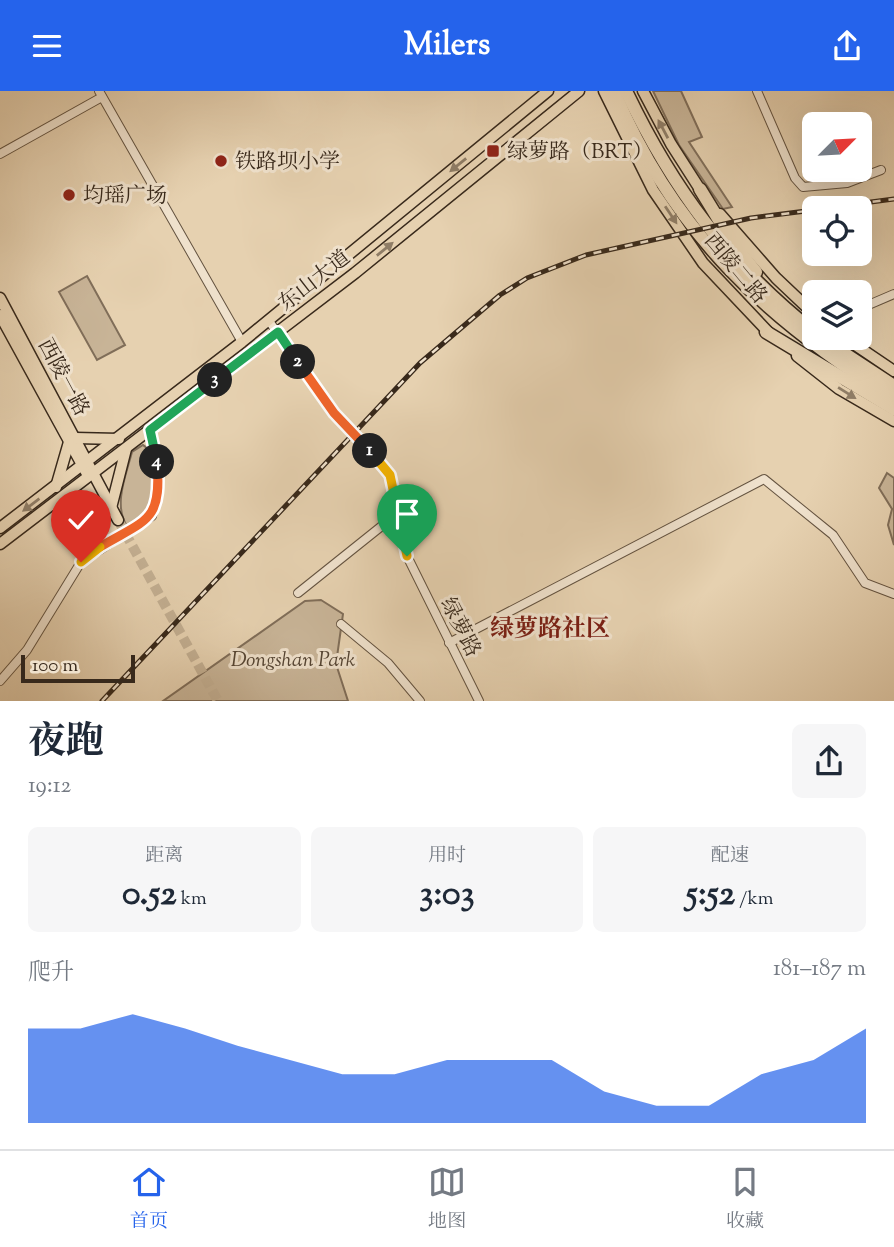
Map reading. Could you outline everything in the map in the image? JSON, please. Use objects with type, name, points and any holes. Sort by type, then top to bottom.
[{"type":"highway","points":[[614,91],[665,189],[725,259],[798,334],[832,360],[894,398]]},
{"type":"highway","points":[[626,91],[666,167],[725,259],[802,322]]},
{"type":"highway","points":[[700,190],[751,267],[802,319]]},
{"type":"highway","points":[[766,332],[894,409]]},
{"type":"highway","points":[[840,350],[894,386]]},
{"type":"main road","name":"东山大道","points":[[0,528],[243,342],[548,91]]},
{"type":"main road","name":"东山大道","points":[[0,544],[278,332],[579,91]]},
{"type":"main road","name":"西陵二路","points":[[604,91],[653,190],[703,263],[766,332],[839,389],[894,421]]},
{"type":"main road","name":"西陵二路","points":[[643,91],[671,144],[700,190],[776,278],[802,303]]},
{"type":"main road","name":"西陵一路","points":[[0,298],[72,440]]},
{"type":"main road","name":"西陵一路","points":[[0,315],[118,520]]},
{"type":"main road","points":[[863,350],[894,371]]},
{"type":"main road","points":[[56,487],[72,440],[118,439]]},
{"type":"main road","points":[[111,508],[126,449]]},
{"type":"street","points":[[757,91],[795,178],[803,187],[847,183],[881,170]]},
{"type":"street","points":[[0,154],[100,94],[243,342]]},
{"type":"street","points":[[872,303],[894,294]]},
{"type":"street","name":"绿萝路","points":[[269,321],[334,413],[390,475],[407,556],[479,701]]},
{"type":"street","points":[[0,681],[27,650],[81,562],[152,516],[159,485],[150,430]]},
{"type":"street","points":[[449,643],[764,479],[833,535],[865,583],[894,594]]},
{"type":"street","points":[[298,593],[398,513]]},
{"type":"street","points":[[341,624],[388,663],[420,701]]},
{"type":"green space","points":[[653,91],[681,91],[702,137],[689,142],[732,207],[723,209],[679,145]]},
{"type":"green space","points":[[87,276],[125,345],[97,360],[59,292]]},
{"type":"green space","points":[[143,445],[151,457],[154,489],[146,514],[127,526],[121,509],[122,490],[132,452]]},
{"type":"green space","points":[[887,473],[894,478],[894,545],[888,525],[892,509],[879,488]]},
{"type":"green space","name":"Dongshan Park","points":[[321,600],[343,614],[336,664],[348,701],[163,701],[305,601]]},
{"type":"tunnel","points":[[118,520],[218,701]]},
{"type":"railway","points":[[872,202],[894,199]]},
{"type":"railway","points":[[102,701],[420,363],[500,295],[527,278],[586,255],[751,218],[802,212]]},
{"type":"place","name":"绿萝路（BRT）","points":[[493,151]]},
{"type":"place","name":"铁路坝小学","points":[[221,161]]},
{"type":"place","name":"均瑶广场","points":[[69,195]]},
{"type":"district","name":"绿萝路社区","points":[[550,628]]},
{"type":"route","points":[[81,562],[97,549],[152,516],[158,502],[159,485],[157,459],[150,430],[278,332],[334,413],[390,475],[407,556]]}]
